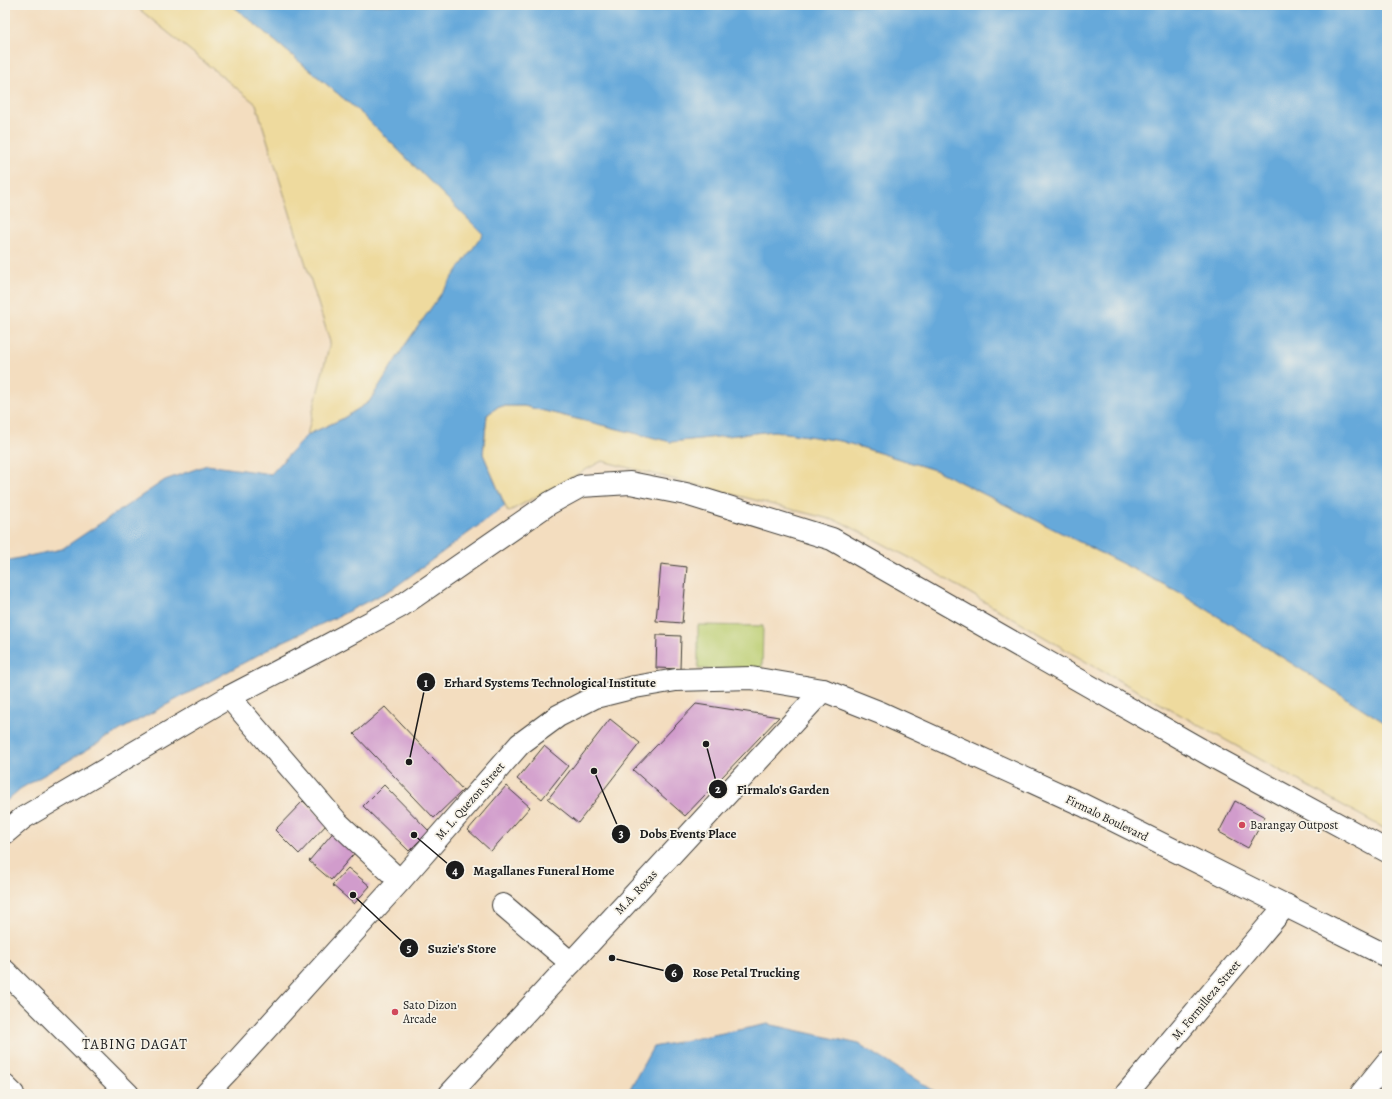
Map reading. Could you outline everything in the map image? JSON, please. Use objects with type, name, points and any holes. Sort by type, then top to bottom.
[{"type":"street","points":[[5,833],[23,818],[229,697],[401,606],[550,503],[582,486],[630,483],[686,494],[832,539],[1212,756],[1387,851]]},
{"type":"street","name":"M. L. Quezon Street","points":[[206,1094],[228,1072],[400,881],[520,744],[558,716],[595,697],[635,687],[676,680],[751,678],[823,690]]},
{"type":"street","name":"Firmalo Boulevard","points":[[823,690],[881,713],[1083,805],[1387,956]]},
{"type":"street","name":"M.A. Roxas","points":[[450,1094],[823,690]]},
{"type":"street","points":[[229,697],[338,823],[400,881]]},
{"type":"street","points":[[503,905],[571,963]]},
{"type":"street","name":"M. Formilleza Street","points":[[1126,1094],[1286,905]]},
{"type":"street","points":[[5,972],[128,1094]]},
{"type":"street","points":[[1361,1094],[1387,1062]]},
{"type":"street","points":[[5,1086],[13,1094]]},
{"type":"green space","points":[[698,625],[763,626],[762,670],[698,669]]},
{"type":"sand","points":[[134,5],[232,5],[362,114],[484,234],[405,345],[369,402],[342,419],[307,435],[330,342],[256,104]]},
{"type":"sand","points":[[499,406],[524,406],[671,442],[774,431],[841,441],[938,471],[1181,593],[1387,724],[1387,830],[1100,670],[912,559],[841,522],[602,461],[508,512],[483,454],[487,415]]},
{"type":"water","points":[[232,5],[1387,5],[1387,724],[1181,593],[938,471],[841,441],[774,431],[671,442],[524,406],[499,406],[487,415],[483,454],[505,506],[394,588],[337,617],[282,642],[124,728],[20,789],[5,802],[5,561],[62,549],[165,480],[207,465],[271,474],[307,435],[342,419],[369,402],[405,345],[483,234],[362,114]]},
{"type":"water","points":[[768,1024],[859,1044],[939,1094],[627,1094],[653,1047]]},
{"type":"building","points":[[661,564],[687,567],[682,623],[656,621]]},
{"type":"building","points":[[657,635],[681,636],[680,669],[656,668]]},
{"type":"building","points":[[696,704],[779,717],[685,816],[633,770]]},
{"type":"building","points":[[385,707],[463,790],[434,818],[354,734]]},
{"type":"building","points":[[610,719],[640,743],[578,823],[548,799]]},
{"type":"building","points":[[544,746],[568,766],[542,799],[517,779]]},
{"type":"building","points":[[384,785],[429,831],[409,851],[363,806]]},
{"type":"building","points":[[506,786],[530,807],[491,851],[468,830]]},
{"type":"building","points":[[303,801],[327,824],[299,854],[275,830]]},
{"type":"building","name":"Barangay Outpost","points":[[1235,801],[1265,817],[1248,848],[1219,832]]},
{"type":"building","points":[[336,829],[358,849],[331,880],[309,861]]},
{"type":"building","points":[[348,868],[370,886],[354,904],[332,885]]},
{"type":"place","name":"Firmalo's Garden","points":[[706,744]]},
{"type":"place","name":"Erhard Systems Technological Institute","points":[[409,762]]},
{"type":"place","name":"Dobs Events Place","points":[[594,771]]},
{"type":"place","name":"Barangay Outpost","points":[[1242,825]]},
{"type":"place","name":"Magallanes Funeral Home","points":[[414,835]]},
{"type":"place","name":"Suzie's Store","points":[[353,895]]},
{"type":"place","name":"Rose Petal Trucking","points":[[612,958]]},
{"type":"place","name":"Sato Dizon Arcade","points":[[395,1012]]},
{"type":"district","name":"TABING DAGAT","points":[[135,1044]]}]
